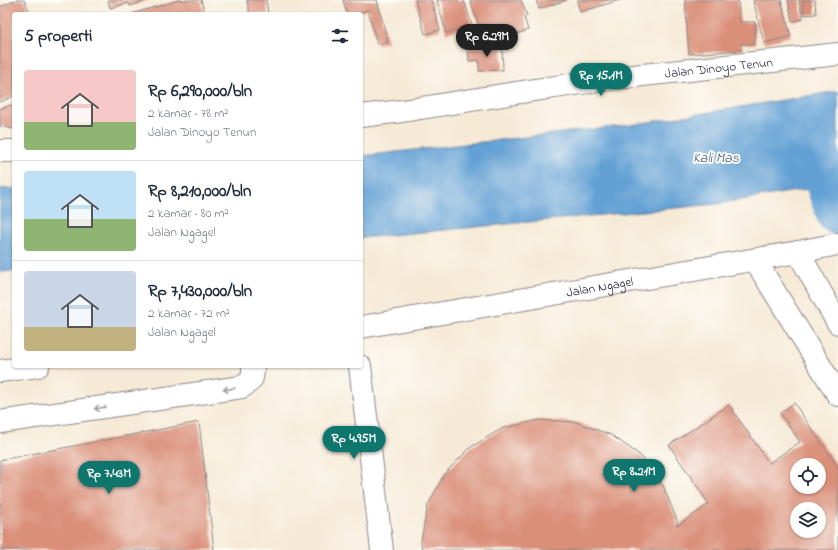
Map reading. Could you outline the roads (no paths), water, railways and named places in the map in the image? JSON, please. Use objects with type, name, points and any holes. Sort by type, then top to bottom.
[{"type":"main road","name":"Jalan Dinoyo Tenun","points":[[363,116],[615,78],[838,54]]},
{"type":"main road","points":[[0,151],[12,151]]},
{"type":"main road","name":"Jalan Ngagel","points":[[363,327],[829,246]]},
{"type":"main road","points":[[798,252],[838,323]]},
{"type":"main road","points":[[755,260],[838,395]]},
{"type":"main road","points":[[0,371],[23,368]]},
{"type":"main road","points":[[0,422],[242,387],[253,377],[253,368]]},
{"type":"main road","points":[[360,368],[382,550]]},
{"type":"water","name":"Kali Mas","points":[[838,91],[838,184],[717,204],[363,238],[363,156],[630,125]]},
{"type":"water","points":[[12,188],[12,271],[0,272],[0,189]]},
{"type":"waterway","points":[[807,128],[838,213]]}]
